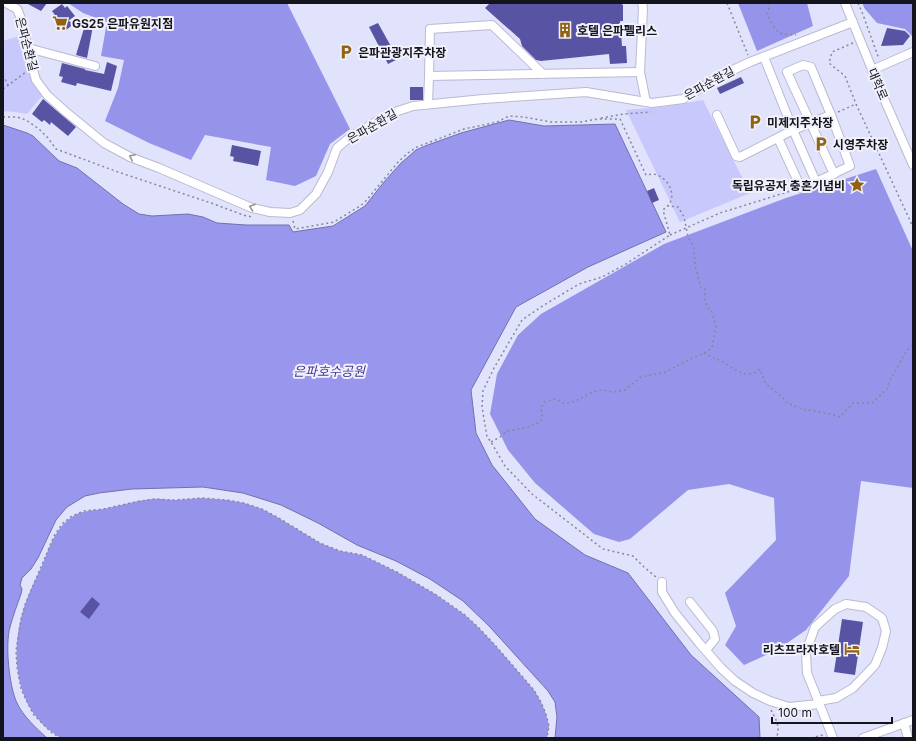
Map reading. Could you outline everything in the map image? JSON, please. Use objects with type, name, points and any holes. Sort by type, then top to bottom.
[{"type":"street","name":"은파순환길","points":[[6,3],[17,9],[22,21],[36,80],[47,95],[104,142],[143,163],[166,171],[252,208],[291,215],[300,210],[316,194],[328,172],[337,148],[349,138],[389,114],[413,106],[428,104],[586,92],[652,103],[683,99],[722,75],[750,62],[853,22]]},
{"type":"street","points":[[642,3],[640,72],[646,102]]},
{"type":"street","name":"대학로","points":[[845,3],[872,70],[911,153],[913,165]]},
{"type":"street","points":[[428,104],[430,29],[492,25],[543,74]]},
{"type":"street","points":[[28,48],[95,66]]},
{"type":"street","points":[[872,70],[913,52]]},
{"type":"street","points":[[764,57],[793,130],[816,182],[834,174],[850,166],[811,67],[803,65],[788,72],[834,174]]},
{"type":"street","points":[[429,76],[640,72]]},
{"type":"street","points":[[717,115],[736,156],[740,157],[793,130],[830,115]]},
{"type":"street","points":[[778,138],[801,188]]},
{"type":"street","points":[[662,582],[662,592],[675,612],[721,668],[735,681],[753,693],[789,707],[819,702],[836,698],[853,688],[875,666],[882,648],[886,631],[882,618],[866,607],[846,604],[835,610],[816,627],[806,652],[806,672],[819,702],[832,736]]},
{"type":"street","points":[[690,602],[713,631],[715,639],[706,650]]},
{"type":"street","points":[[863,738],[913,720]]},
{"type":"street","points":[[904,723],[908,738]]},
{"type":"path","points":[[727,3],[750,62]]},
{"type":"path","points":[[768,3],[767,14],[777,30],[782,34],[792,34],[801,37]]},
{"type":"path","points":[[858,3],[882,65]]},
{"type":"path","points":[[870,35],[832,52],[828,63],[845,76],[856,104],[913,227]]},
{"type":"path","points":[[3,89],[33,68]]},
{"type":"path","points":[[3,75],[8,85]]},
{"type":"path","points":[[830,115],[856,104]]},
{"type":"path","points":[[291,215],[295,229],[334,222],[365,202],[399,161],[417,147],[464,129],[497,122],[509,116],[551,122],[580,122],[624,114],[653,112]]},
{"type":"path","points":[[3,117],[17,117],[26,120],[39,128],[56,149],[243,215],[257,218]]},
{"type":"path","points":[[598,119],[620,119],[646,175],[653,174],[660,177],[670,186],[672,192],[671,200],[668,206],[663,210],[670,235]]},
{"type":"path","points":[[662,582],[633,556],[603,549],[532,494],[505,466],[487,437],[482,407],[483,391],[494,368],[522,320],[544,304],[579,284],[602,277],[626,264],[670,235],[720,214],[783,195]]},
{"type":"path","points":[[491,442],[507,431],[529,426],[541,421],[541,408],[544,402],[556,399],[566,404],[593,392],[602,390],[614,392],[625,390],[641,377],[666,372],[686,360],[712,348],[716,326],[712,312],[709,310],[705,302],[705,289],[701,288],[697,275],[694,248],[688,237],[684,217],[678,207],[668,206]]},
{"type":"path","points":[[704,353],[735,370],[749,374],[760,369],[766,384],[782,397],[786,403],[801,409],[840,417],[853,403],[872,403],[887,390],[890,380],[900,362],[907,350],[913,345]]},
{"type":"path","points":[[61,738],[52,733],[33,714],[21,689],[16,651],[21,619],[25,605],[54,536],[62,524],[72,516],[84,511],[155,499],[174,500],[202,498],[244,503],[262,509],[320,543],[340,551],[362,555],[397,572],[441,598],[465,615],[479,628],[534,690],[546,714],[549,726],[547,738]]},
{"type":"path","points":[[771,710],[778,724],[778,733],[776,738]]},
{"type":"path","points":[[811,738],[832,736]]},
{"type":"shaded area","points":[[68,3],[287,3],[350,129],[330,144],[316,176],[295,186],[266,180],[271,147],[205,135],[191,160],[149,143],[105,121],[118,88],[124,60],[101,56],[107,22],[83,13]]},
{"type":"shaded area","points":[[738,3],[807,3],[813,26],[757,51]]},
{"type":"shaded area","points":[[862,3],[913,3],[913,37],[905,29],[877,23]]},
{"type":"shaded area","points":[[19,36],[30,77],[42,96],[27,114],[3,111],[3,41]]},
{"type":"shaded area","points":[[703,100],[750,193],[680,222],[626,110],[661,107]]},
{"type":"shaded area","points":[[876,169],[913,251],[913,488],[861,481],[849,576],[806,630],[777,650],[744,665],[725,645],[736,626],[725,593],[776,540],[774,498],[729,484],[688,490],[630,539],[619,542],[594,534],[535,483],[508,450],[490,414],[497,374],[518,335],[541,314],[664,244],[786,198]]},
{"type":"shaded area","points":[[202,498],[244,503],[262,509],[320,543],[340,551],[362,555],[397,572],[435,594],[465,615],[479,628],[534,690],[546,714],[549,726],[547,738],[61,738],[46,728],[35,715],[21,686],[17,669],[17,652],[18,635],[25,605],[56,533],[75,515],[83,512],[148,500]]},
{"type":"water","name":"은파호수공원","points":[[509,120],[544,126],[615,124],[666,232],[588,267],[516,307],[471,390],[476,433],[492,465],[535,519],[585,555],[628,573],[691,655],[759,717],[760,738],[555,738],[557,717],[555,702],[548,691],[489,626],[463,601],[430,579],[396,561],[357,545],[318,523],[281,505],[243,493],[203,487],[132,489],[85,496],[67,507],[56,520],[38,558],[31,569],[22,578],[20,585],[22,589],[21,594],[10,627],[8,644],[10,676],[14,696],[26,717],[47,738],[3,738],[3,125],[33,136],[59,161],[77,168],[123,204],[139,214],[152,216],[188,214],[203,217],[217,223],[289,225],[293,232],[333,226],[365,206],[401,163],[416,150],[461,133]]},
{"type":"building","points":[[26,3],[47,3],[41,11]]},
{"type":"building","name":"호텔 은파펠리스","points":[[490,3],[620,3],[623,5],[623,21],[620,21],[622,46],[626,46],[627,63],[610,64],[609,54],[541,61],[536,60],[522,46],[520,39],[485,8]]},
{"type":"building","points":[[62,4],[65,8],[67,6],[75,16],[68,21],[75,23],[66,30],[52,11]]},
{"type":"building","points":[[378,23],[398,59],[388,64],[369,27]]},
{"type":"building","points":[[85,25],[93,26],[87,58],[76,55]]},
{"type":"building","points":[[887,28],[905,31],[910,36],[903,45],[881,46]]},
{"type":"building","points":[[107,62],[117,66],[111,91],[77,83],[76,86],[61,82],[63,77],[59,76],[62,63],[104,74]]},
{"type":"building","points":[[741,77],[744,83],[720,94],[717,88]]},
{"type":"building","points":[[410,87],[423,87],[423,100],[410,100]]},
{"type":"building","points":[[43,99],[76,127],[68,136],[51,122],[50,125],[44,120],[42,122],[32,114]]},
{"type":"building","points":[[232,145],[261,151],[258,166],[233,161],[234,157],[230,156]]},
{"type":"building","points":[[654,188],[659,200],[652,203],[647,191]]},
{"type":"building","points":[[92,597],[100,604],[89,619],[80,612]]},
{"type":"building","points":[[842,619],[863,622],[855,675],[834,672]]},
{"type":"place","name":"GS25 은파유원지점","points":[[60,23]]},
{"type":"place","name":"호텔 은파펠리스","points":[[565,30]]},
{"type":"place","name":"은파관광지주차장","points":[[346,52]]},
{"type":"place","name":"미제지주차장","points":[[755,122]]},
{"type":"place","name":"시영주차장","points":[[821,144]]},
{"type":"place","name":"독립유공자 충혼기념비","points":[[857,185]]},
{"type":"place","name":"리츠프라자호텔","points":[[852,649]]}]
